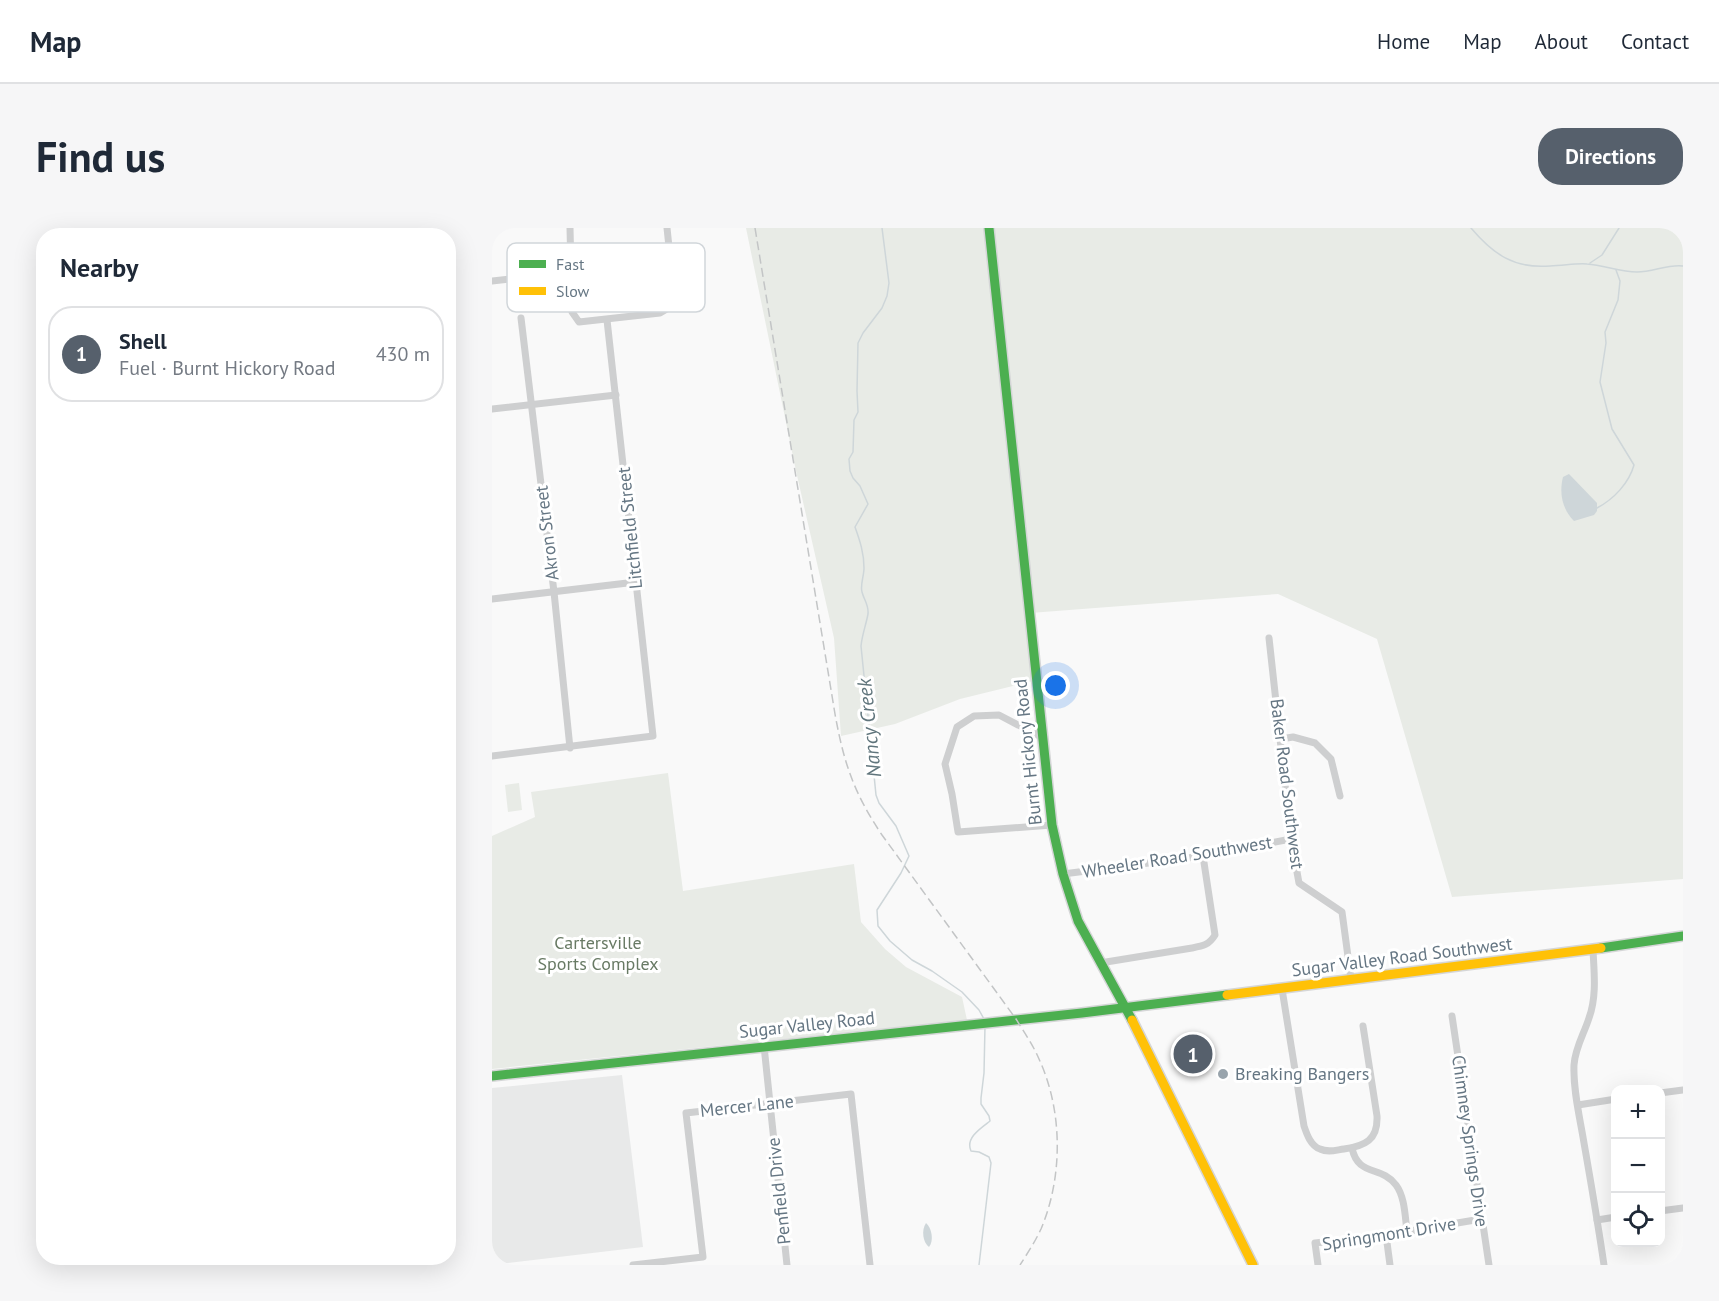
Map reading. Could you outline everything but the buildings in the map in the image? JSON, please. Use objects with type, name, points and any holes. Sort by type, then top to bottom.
[{"type":"street","points":[[667,228],[669,243]]},
{"type":"street","name":"Burnt Hickory Road","points":[[989,228],[1052,825],[1063,874],[1078,921],[1126,1007],[1253,1265]]},
{"type":"street","points":[[492,281],[507,279]]},
{"type":"street","points":[[572,312],[579,322],[662,312]]},
{"type":"street","name":"Akron Street","points":[[521,318],[570,747]]},
{"type":"street","name":"Litchfield Street","points":[[570,747],[653,736],[607,320]]},
{"type":"street","points":[[492,409],[615,395]]},
{"type":"street","points":[[492,599],[636,582]]},
{"type":"street","name":"Baker Road Southwest","points":[[1269,638],[1291,839],[1299,883],[1342,912],[1351,979]]},
{"type":"street","points":[[1043,738],[999,715],[974,716],[957,727],[945,764],[958,832],[1052,825]]},
{"type":"street","points":[[1281,739],[1293,737],[1314,743],[1331,759],[1340,796]]},
{"type":"street","points":[[492,756],[570,747]]},
{"type":"street","name":"Wheeler Road Southwest","points":[[1063,874],[1203,856],[1291,839]]},
{"type":"street","points":[[1100,963],[1204,945],[1209,942],[1215,935],[1203,856]]},
{"type":"street","name":"Sugar Valley Road Southwest","points":[[1126,1007],[1593,950],[1683,936]]},
{"type":"street","points":[[1593,950],[1595,978],[1593,1002],[1575,1057],[1574,1068],[1604,1265]]},
{"type":"street","points":[[1282,989],[1304,1126],[1308,1136],[1319,1149],[1329,1151],[1360,1147],[1372,1137],[1377,1125],[1363,1026]]},
{"type":"street","name":"Sugar Valley Road","points":[[492,1076],[1126,1007]]},
{"type":"street","name":"Chimney Springs Drive","points":[[1452,1016],[1489,1265]]},
{"type":"street","name":"Penfield Drive","points":[[764,1046],[788,1265]]},
{"type":"street","points":[[1665,1092],[1683,1090]]},
{"type":"street","name":"Mercer Lane","points":[[633,1265],[703,1257],[686,1113],[851,1094],[870,1265]]},
{"type":"street","points":[[1578,1105],[1611,1100]]},
{"type":"street","points":[[1352,1148],[1354,1158],[1361,1166],[1386,1175],[1395,1184],[1402,1199],[1407,1231]]},
{"type":"street","points":[[1665,1210],[1683,1208]]},
{"type":"street","name":"Springmont Drive","points":[[1318,1265],[1315,1243],[1386,1235],[1481,1219]]},
{"type":"street","points":[[1597,1220],[1611,1219]]},
{"type":"street","points":[[1386,1235],[1390,1265]]},
{"type":"shaded area","points":[[1569,474],[1597,503],[1597,511],[1594,515],[1574,521],[1567,511],[1562,500],[1561,489],[1563,477]]},
{"type":"shaded area","points":[[622,1075],[643,1247],[492,1265],[492,1088]]},
{"type":"shaded area","points":[[926,1223],[932,1235],[929,1247],[923,1236]]},
{"type":"green space","points":[[746,228],[1683,228],[1683,879],[1452,897],[1377,639],[1278,594],[1030,613],[1037,680],[960,699],[895,724],[841,736],[834,638],[796,471]]},
{"type":"green space","name":"Cartersville Sports Complex","points":[[668,773],[683,891],[854,864],[861,922],[885,949],[906,967],[962,997],[967,1020],[492,1069],[492,836],[535,817],[531,792]]},
{"type":"green space","points":[[519,783],[522,810],[508,812],[505,785]]},
{"type":"waterway","name":"Nancy Creek","points":[[882,228],[889,283],[882,308],[858,343],[858,412],[854,420],[853,452],[849,459],[850,471],[868,504],[855,527],[863,557],[862,589],[868,611],[861,646],[876,795],[879,803],[896,826],[909,856],[877,910],[878,926],[890,941],[912,960],[962,992],[979,1010],[984,1019]]},
{"type":"waterway","points":[[1471,228],[1496,252],[1505,258],[1526,265],[1587,264],[1637,272],[1683,266]]},
{"type":"waterway","points":[[1590,263],[1602,255],[1619,228]]},
{"type":"waterway","points":[[1597,508],[1620,490],[1634,465],[1612,429],[1600,382],[1606,343],[1605,332],[1618,300],[1620,281],[1616,270]]},
{"type":"waterway","name":"Nancy Creek","points":[[979,1265],[991,1163],[989,1157],[971,1151],[970,1142],[975,1134],[990,1121],[981,1104],[985,1026]]},
{"type":"railway","points":[[755,228],[835,714],[851,778],[882,835],[1016,1019],[1039,1059],[1053,1100],[1057,1144],[1053,1188],[1041,1229],[1020,1265]]},
{"type":"traffic: fast","points":[[989,228],[1052,825],[1063,874],[1078,921],[1132,1020]]},
{"type":"traffic: fast","points":[[1601,948],[1683,936]]},
{"type":"traffic: fast","points":[[492,1076],[1082,1013],[1227,995]]},
{"type":"traffic: slow","points":[[1227,995],[1601,948]]},
{"type":"traffic: slow","points":[[1132,1020],[1253,1265]]},
{"type":"place","name":"Shell","points":[[1193,1054]]},
{"type":"place","name":"Breaking Bangers","points":[[1223,1074]]}]
